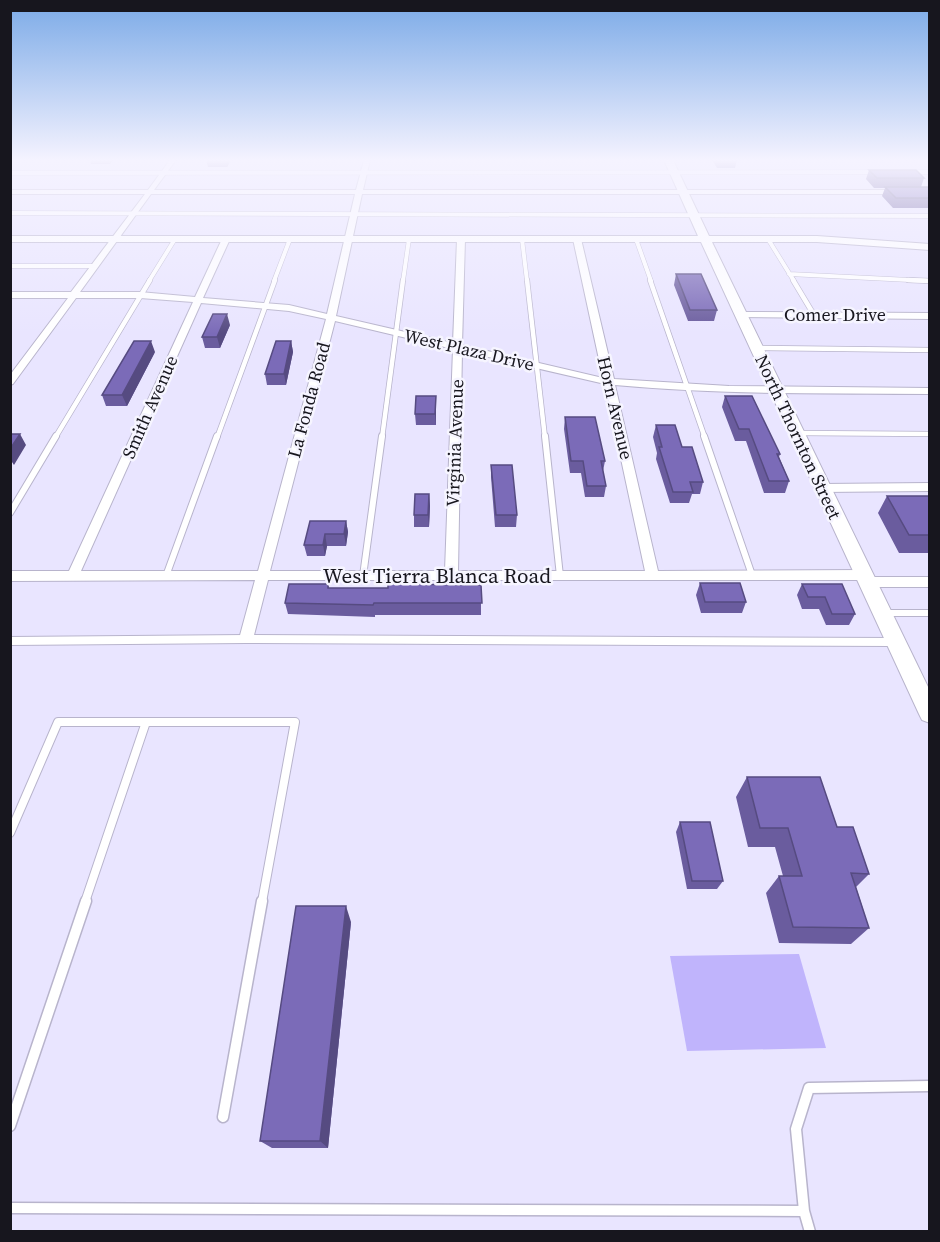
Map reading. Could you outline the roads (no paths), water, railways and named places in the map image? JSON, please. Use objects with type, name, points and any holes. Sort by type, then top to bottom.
[{"type":"street","points":[[10,382],[130,218]]},
{"type":"street","name":"La Fonda Road","points":[[246,639],[331,318],[352,218]]},
{"type":"street","name":"North Thornton Street","points":[[695,218],[930,714]]},
{"type":"street","points":[[10,239],[768,239],[848,240],[930,246]]},
{"type":"street","name":"Smith Avenue","points":[[73,576],[226,239]]},
{"type":"street","name":"Virginia Avenue","points":[[451,576],[460,239]]},
{"type":"street","name":"Horn Avenue","points":[[577,239],[653,576]]},
{"type":"street","name":"West Plaza Drive","points":[[10,295],[140,295],[289,308],[609,382],[775,390],[930,391]]},
{"type":"street","name":"Comer Drive","points":[[741,315],[930,316]]},
{"type":"street","points":[[822,488],[930,488]]},
{"type":"street","name":"West Tierra Blanca Road","points":[[10,576],[752,575],[930,582]]},
{"type":"lane","points":[[10,513],[175,239]]},
{"type":"lane","points":[[165,576],[290,239]]},
{"type":"lane","points":[[363,576],[409,239]]},
{"type":"lane","points":[[522,239],[560,576]]},
{"type":"lane","points":[[636,239],[752,575]]},
{"type":"lane","points":[[768,239],[814,315]]},
{"type":"lane","points":[[10,266],[96,266]]},
{"type":"lane","points":[[789,274],[930,281]]},
{"type":"lane","points":[[756,348],[930,350]]},
{"type":"lane","points":[[796,433],[930,434]]},
{"type":"lane","points":[[882,613],[930,613]]},
{"type":"lane","points":[[10,641],[246,639],[895,642]]},
{"type":"lane","points":[[10,832],[58,722],[295,722],[223,1117]]},
{"type":"lane","points":[[10,1126],[146,722]]},
{"type":"lane","points":[[810,1232],[804,1211],[796,1129],[809,1088],[930,1086]]},
{"type":"lane","points":[[10,1208],[804,1211]]}]
